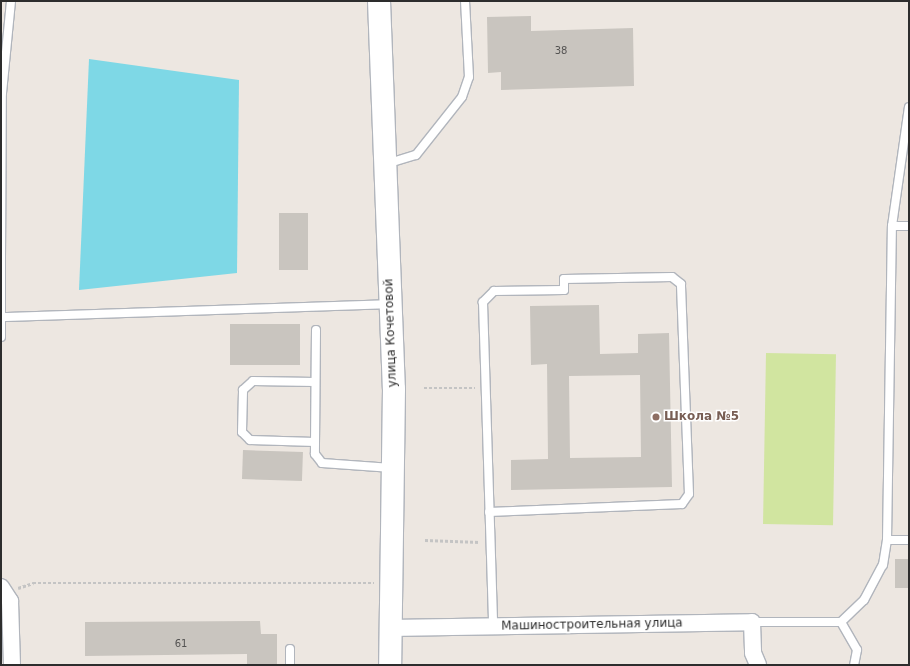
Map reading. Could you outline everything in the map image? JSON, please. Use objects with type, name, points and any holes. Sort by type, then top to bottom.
[{"type":"main road","name":"улица Кочетовой","points":[[379,1],[390,304],[394,468],[389,628],[390,665]]},
{"type":"street","points":[[5,594],[12,665]]},
{"type":"street","name":"Машиностроительная улица","points":[[389,628],[752,622]]},
{"type":"street","points":[[752,622],[753,653],[758,665]]},
{"type":"lane","points":[[1,337],[3,317],[1,258],[2,93],[11,1]]},
{"type":"lane","points":[[385,164],[416,155],[462,97],[469,77],[465,1]]},
{"type":"lane","points":[[752,622],[841,622],[864,600],[883,565],[887,540],[892,226],[909,107]]},
{"type":"lane","points":[[892,226],[909,226]]},
{"type":"lane","points":[[489,512],[682,504],[689,494],[681,284],[672,277],[564,279],[564,290],[494,291],[483,302],[489,512],[493,626]]},
{"type":"lane","points":[[3,317],[390,304]]},
{"type":"lane","points":[[316,330],[314,454],[322,463],[394,468]]},
{"type":"lane","points":[[315,382],[253,381],[243,390],[242,432],[250,440],[315,442]]},
{"type":"lane","points":[[887,540],[909,540]]},
{"type":"lane","points":[[841,622],[857,650],[854,665]]},
{"type":"lane","points":[[290,649],[290,665]]},
{"type":"path","points":[[424,388],[486,388]]},
{"type":"path","points":[[425,540],[490,542]]},
{"type":"path","points":[[5,594],[33,583],[391,583]]},
{"type":"green space","points":[[766,353],[836,354],[833,525],[763,524]]},
{"type":"water","points":[[89,59],[239,80],[237,273],[79,290]]},
{"type":"building","points":[[531,16],[531,31],[633,28],[634,86],[501,90],[501,72],[488,73],[487,17]]},
{"type":"building","points":[[279,213],[308,213],[308,270],[279,270]]},
{"type":"building","name":"Школа №5","points":[[599,305],[600,354],[638,353],[638,334],[669,333],[672,487],[511,490],[511,460],[548,459],[547,364],[531,365],[530,306]],"holes":[[[640,375],[641,457],[570,458],[569,376]]]},
{"type":"building","points":[[230,324],[300,324],[300,365],[230,365]]},
{"type":"building","points":[[243,450],[303,452],[302,481],[242,479]]},
{"type":"building","points":[[895,559],[909,559],[909,588],[895,588]]},
{"type":"building","points":[[260,621],[261,634],[277,634],[277,665],[247,665],[247,654],[85,656],[85,622]]},
{"type":"place","name":"Школа №5","points":[[656,417]]}]
